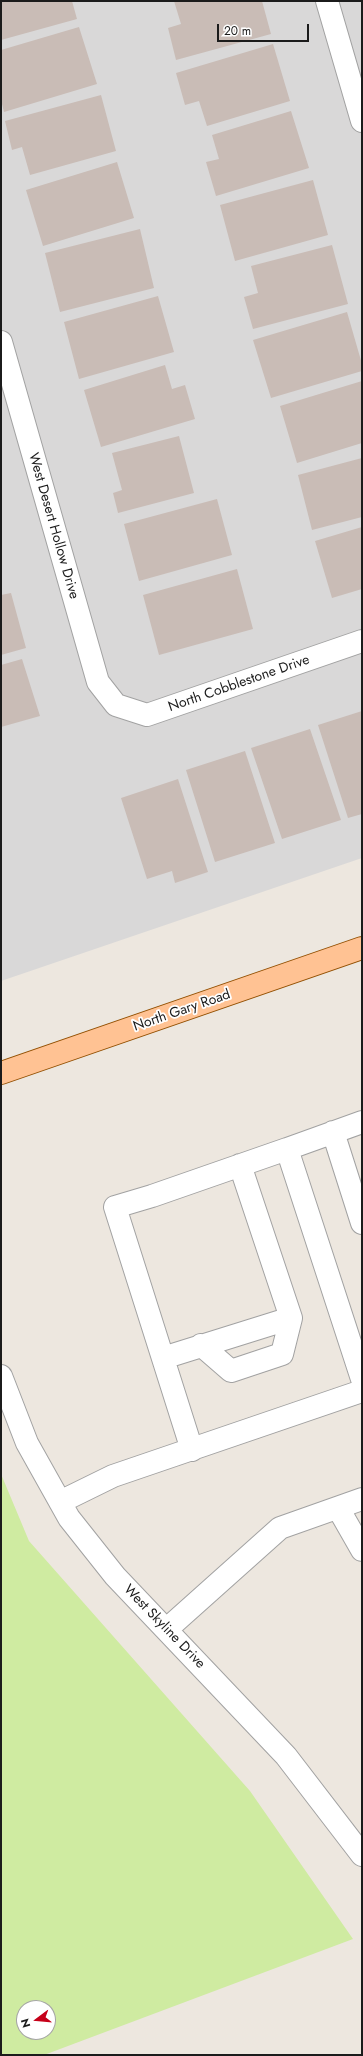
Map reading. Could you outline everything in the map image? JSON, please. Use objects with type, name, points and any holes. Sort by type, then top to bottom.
[{"type":"main road","name":"North Gary Road","points":[[1,1073],[362,948]]},
{"type":"street","points":[[327,1],[362,121]]},
{"type":"street","name":"West Desert Hollow Drive","points":[[1,342],[98,682],[116,705]]},
{"type":"street","name":"North Cobblestone Drive","points":[[116,705],[147,715],[362,641]]},
{"type":"street","points":[[192,1450],[114,1207],[152,1196],[362,1122]]},
{"type":"street","points":[[333,1132],[362,1223]]},
{"type":"street","points":[[287,1149],[362,1379]]},
{"type":"street","points":[[201,1345],[231,1371],[282,1354],[290,1318],[240,1164]]},
{"type":"street","points":[[163,1358],[290,1318]]},
{"type":"street","name":"West Skyline Drive","points":[[1,1376],[27,1443],[69,1518],[115,1576],[168,1629],[286,1756],[362,1855]]},
{"type":"street","points":[[60,1502],[113,1476],[362,1391]]},
{"type":"street","points":[[168,1629],[280,1528],[362,1499]]},
{"type":"street","points":[[338,1508],[362,1550]]},
{"type":"shaded area","points":[[1,1],[362,1],[362,858],[1,981]]},
{"type":"green space","points":[[1,1474],[29,1541],[250,1791],[353,1939],[44,2055],[1,2055]]},
{"type":"building","points":[[1,1],[72,1],[77,19],[1,40]]},
{"type":"building","points":[[174,1],[262,1],[271,34],[176,60],[168,28],[181,24]]},
{"type":"building","points":[[79,27],[97,84],[4,112],[1,100],[1,50]]},
{"type":"building","points":[[273,44],[290,101],[207,126],[199,101],[185,105],[176,73]]},
{"type":"building","points":[[101,95],[116,151],[30,175],[22,147],[12,150],[5,121]]},
{"type":"building","points":[[291,111],[309,168],[216,196],[206,162],[219,159],[212,135]]},
{"type":"building","points":[[117,162],[134,218],[43,246],[26,190]]},
{"type":"building","points":[[313,180],[328,235],[235,261],[220,205]]},
{"type":"building","points":[[140,229],[154,288],[60,312],[45,253]]},
{"type":"building","points":[[332,245],[348,304],[253,329],[244,297],[258,293],[251,266]]},
{"type":"building","points":[[158,296],[174,352],[79,379],[64,322]]},
{"type":"building","points":[[347,312],[362,364],[362,371],[271,398],[253,340]]},
{"type":"building","points":[[165,365],[172,389],[185,385],[195,419],[101,447],[84,390]]},
{"type":"building","points":[[362,381],[362,443],[297,463],[280,406]]},
{"type":"building","points":[[179,436],[194,493],[118,513],[113,493],[122,490],[112,453]]},
{"type":"building","points":[[362,458],[362,517],[312,530],[298,475]]},
{"type":"building","points":[[217,499],[232,555],[139,581],[124,524]]},
{"type":"building","points":[[362,527],[362,589],[332,598],[315,541]]},
{"type":"building","points":[[237,569],[253,629],[159,655],[143,595]]},
{"type":"building","points":[[11,593],[26,648],[1,655],[1,595]]},
{"type":"building","points":[[22,659],[40,716],[1,727],[1,665]]},
{"type":"building","points":[[362,711],[362,814],[348,818],[318,725]]},
{"type":"building","points":[[310,729],[341,820],[282,839],[251,748]]},
{"type":"building","points":[[245,751],[275,843],[215,862],[186,770]]},
{"type":"building","points":[[178,779],[208,872],[175,883],[172,871],[147,879],[121,798]]}]
